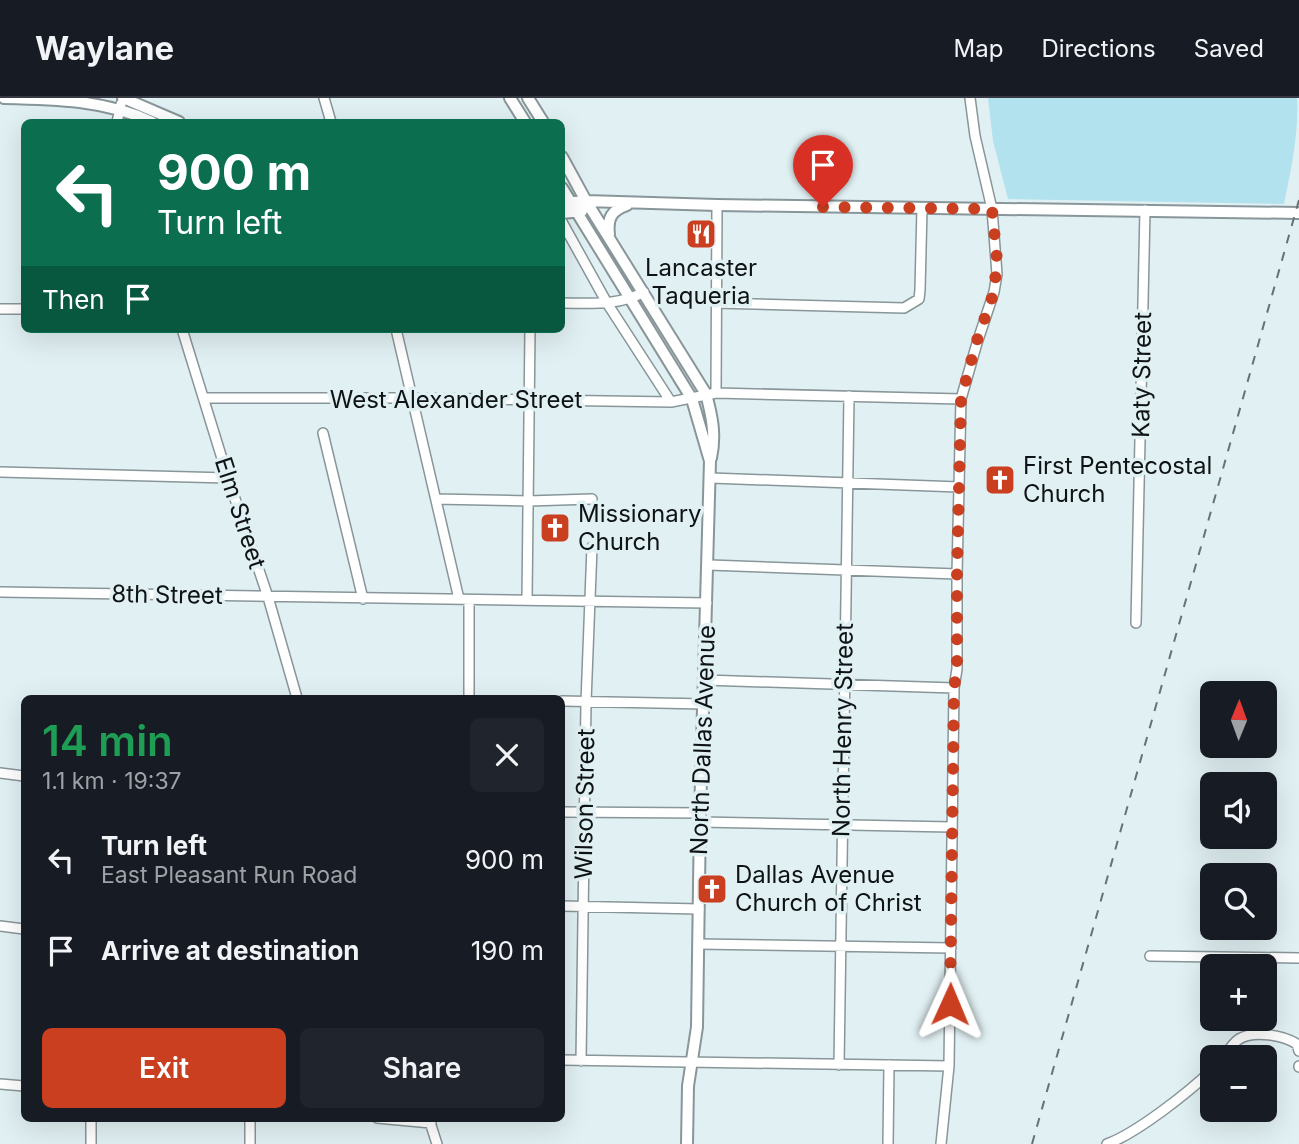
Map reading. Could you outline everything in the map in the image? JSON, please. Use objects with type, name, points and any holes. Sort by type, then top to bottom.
[{"type":"main road","points":[[4,98],[55,99],[119,110],[144,119]]},
{"type":"main road","points":[[123,98],[171,119]]},
{"type":"main road","points":[[510,98],[523,119]]},
{"type":"main road","points":[[528,98],[540,118]]},
{"type":"main road","name":"North Dallas Avenue","points":[[565,162],[592,211],[711,393],[715,440],[710,461]]},
{"type":"main road","points":[[570,205],[586,201],[630,204],[1299,213]]},
{"type":"main road","points":[[570,205],[592,211],[630,204]]},
{"type":"main road","points":[[609,236],[608,220],[612,213],[630,204]]},
{"type":"main road","name":"North Dallas Avenue","points":[[570,205],[632,299],[692,399],[701,421],[710,461],[697,1027],[688,1086],[687,1144]]},
{"type":"street","points":[[118,119],[123,98]]},
{"type":"street","points":[[324,98],[330,119]]},
{"type":"street","points":[[941,1144],[949,1066],[951,827],[954,688],[957,669],[961,399],[976,343],[994,292],[997,260],[992,209],[975,136],[970,98]]},
{"type":"street","points":[[717,205],[717,303],[711,393],[961,399]]},
{"type":"street","points":[[717,303],[904,308],[913,304],[919,299],[920,290],[922,208]]},
{"type":"street","name":"Katy Street","points":[[1136,624],[1145,210]]},
{"type":"street","points":[[565,227],[607,303],[671,402]]},
{"type":"street","points":[[565,303],[607,303],[632,299],[644,292]]},
{"type":"street","points":[[0,309],[21,309]]},
{"type":"street","name":"Elm Street","points":[[183,333],[268,597],[296,695]]},
{"type":"street","points":[[398,333],[436,499],[464,600],[469,695]]},
{"type":"street","points":[[527,600],[530,333]]},
{"type":"street","name":"West Alexander Street","points":[[204,398],[671,402],[711,393]]},
{"type":"street","name":"North Henry Street","points":[[839,1065],[849,396]]},
{"type":"street","points":[[323,433],[363,599]]},
{"type":"street","points":[[0,472],[228,478]]},
{"type":"street","points":[[711,478],[959,487]]},
{"type":"street","points":[[436,499],[592,499]]},
{"type":"street","name":"Wilson Street","points":[[581,1061],[586,702],[592,547]]},
{"type":"street","points":[[709,565],[957,574]]},
{"type":"street","name":"8th Street","points":[[0,592],[707,603]]},
{"type":"street","points":[[705,680],[954,688]]},
{"type":"street","points":[[565,701],[705,704]]},
{"type":"street","points":[[0,774],[21,776]]},
{"type":"street","points":[[565,812],[843,825],[951,827]]},
{"type":"street","points":[[565,906],[699,909]]},
{"type":"street","points":[[0,926],[21,929]]},
{"type":"street","points":[[698,944],[951,948]]},
{"type":"street","points":[[1150,956],[1299,958]]},
{"type":"street","points":[[1233,1045],[1246,1036],[1277,1036],[1297,1044],[1299,1052]]},
{"type":"street","points":[[565,1060],[949,1066]]},
{"type":"street","points":[[887,1144],[889,1065]]},
{"type":"street","points":[[1107,1144],[1147,1121],[1200,1079]]},
{"type":"street","points":[[0,1084],[21,1086]]},
{"type":"street","points":[[91,1122],[91,1144]]},
{"type":"street","points":[[250,1122],[250,1144]]},
{"type":"street","points":[[430,1122],[438,1144]]},
{"type":"shaded area","points":[[988,98],[1297,98],[1296,138],[1284,204],[1008,199],[993,141]]},
{"type":"railway","points":[[1032,1144],[1299,200]]},
{"type":"place","name":"Lancaster Taqueria","points":[[701,234]]},
{"type":"place","name":"First Pentecostal Church","points":[[1000,480]]},
{"type":"place","name":"Missionary Church","points":[[555,528]]},
{"type":"place","name":"Dallas Avenue Church of Christ","points":[[712,889]]},
{"type":"route","points":[[823,207],[992,209],[997,274],[961,399],[950,1004]]}]
